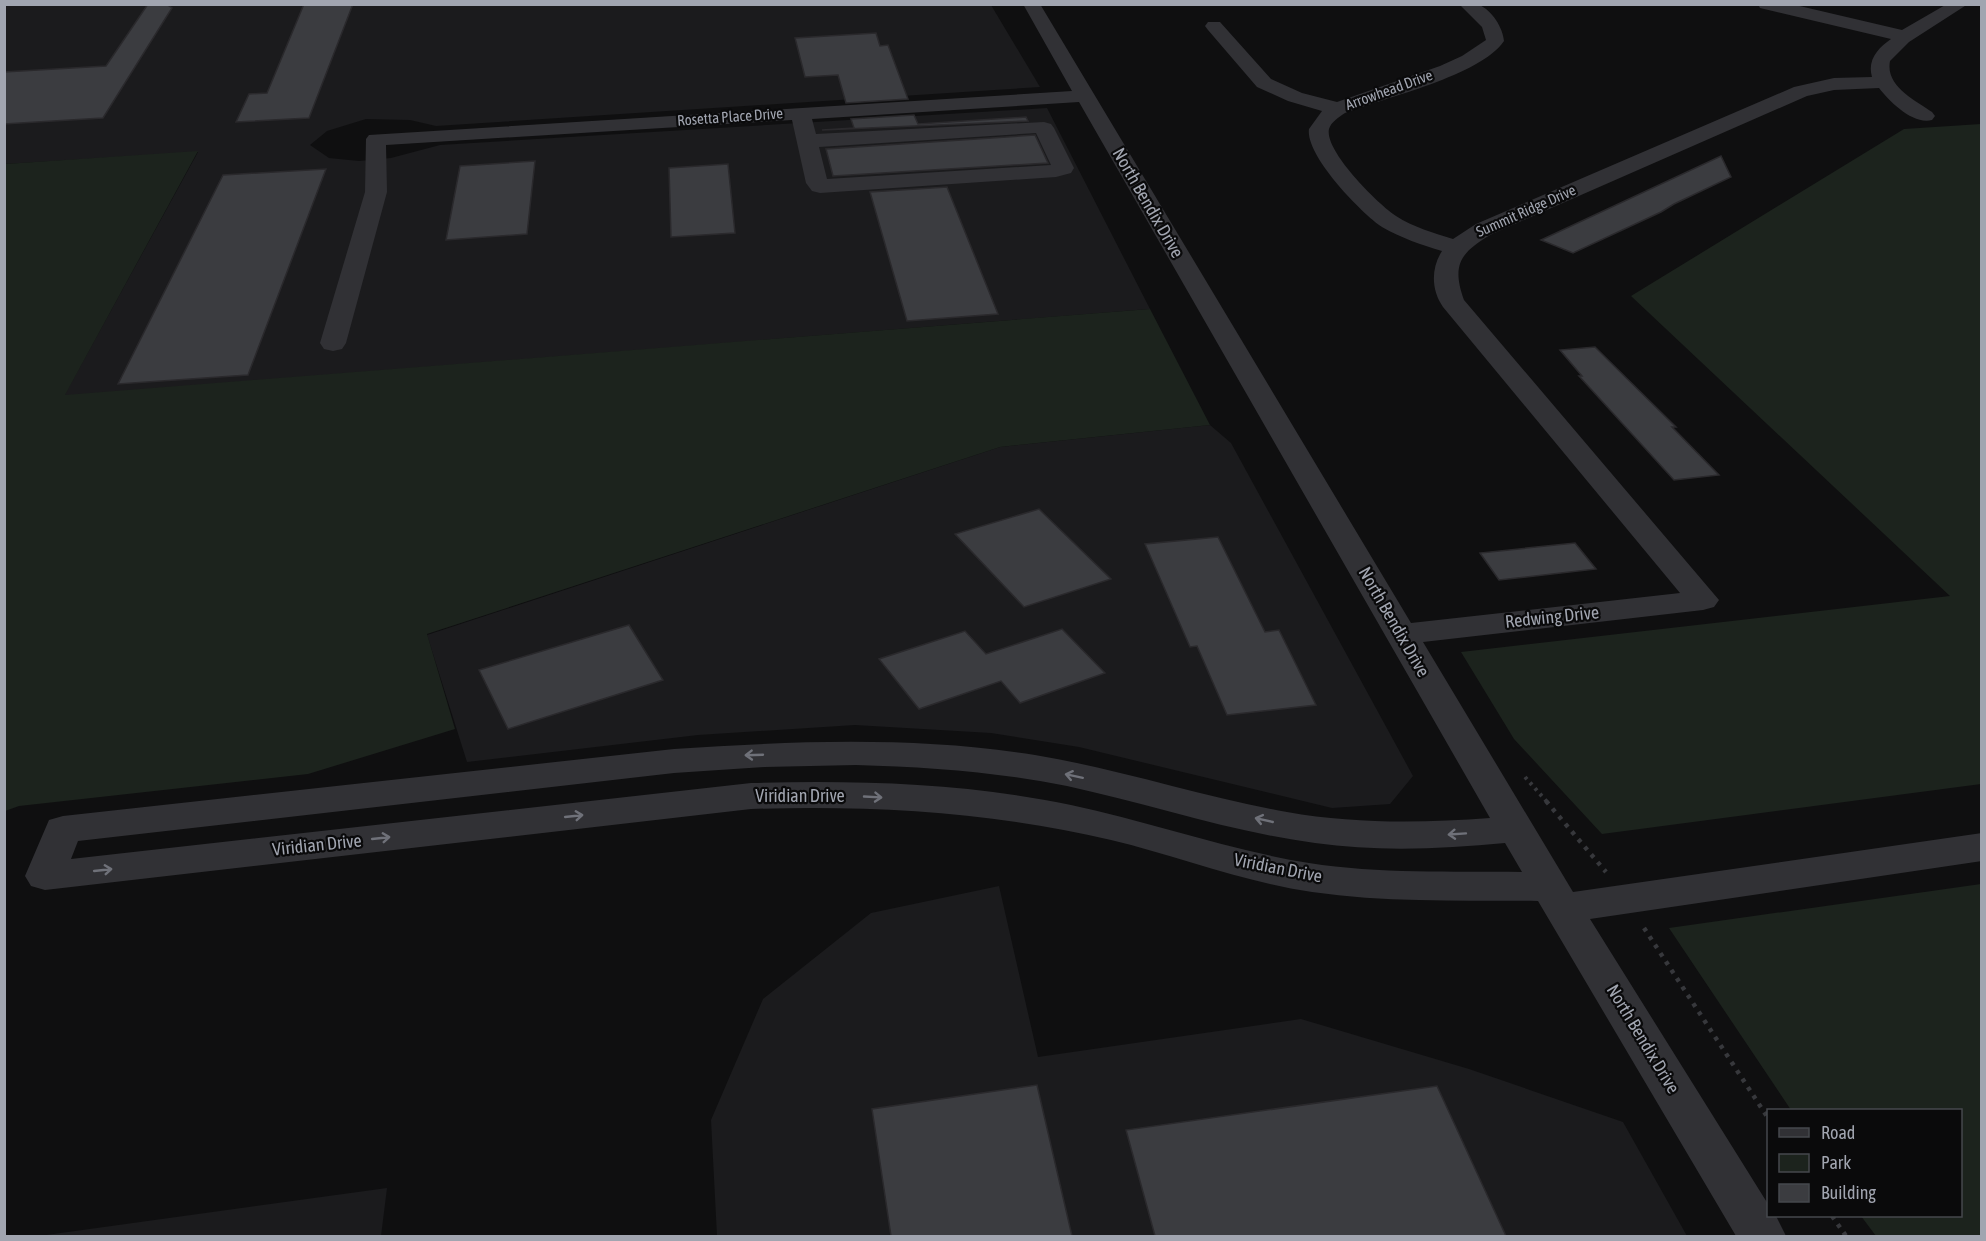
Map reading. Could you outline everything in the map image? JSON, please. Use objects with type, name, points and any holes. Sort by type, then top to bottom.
[{"type":"street","name":"North Bendix Drive","points":[[1031,4],[1556,898],[1762,1236]]},
{"type":"street","name":"Arrowhead Drive","points":[[1456,248],[1415,234],[1387,220],[1374,210],[1328,157],[1319,142],[1318,132],[1321,123],[1338,109],[1470,61],[1483,54],[1491,47],[1495,35],[1489,23],[1467,4]]},
{"type":"street","points":[[1766,4],[1907,37]]},
{"type":"street","points":[[1925,116],[1885,82],[1880,72],[1880,61],[1885,53],[1907,37],[1964,6]]},
{"type":"street","points":[[1214,26],[1264,83],[1295,97],[1338,109]]},
{"type":"street","name":"Summit Ridge Drive","points":[[1703,600],[1452,302],[1444,272],[1448,258],[1456,248],[1484,229],[1801,91],[1833,84],[1885,82]]},
{"type":"street","name":"Rosetta Place Drive","points":[[333,343],[376,192],[376,139],[1085,96]]},
{"type":"street","points":[[801,113],[817,183],[820,186],[1056,171],[1063,168],[1044,128],[1038,127],[808,141]]},
{"type":"street","name":"Redwing Drive","points":[[1401,634],[1703,600]]},
{"type":"street","points":[[800,794],[801,754],[860,753],[945,757],[1036,768],[1288,826],[1369,836],[1451,835],[1516,829]]},
{"type":"street","name":"Viridian Drive","points":[[801,754],[674,761],[63,830],[45,876],[751,796],[800,794],[935,800],[1023,811],[1110,827],[1279,872],[1374,884],[1556,898],[1982,847]]},
{"type":"street","points":[[1110,827],[1129,788]]},
{"type":"path","points":[[1649,936],[1767,1116]]},
{"type":"path","points":[[1833,1217],[1846,1236]]},
{"type":"shaded area","points":[[5,5],[991,5],[1040,87],[436,126],[410,120],[366,119],[327,131],[310,145],[329,158],[359,161],[391,158],[440,145],[1047,108],[1150,309],[64,396],[198,152],[5,164]]},
{"type":"shaded area","points":[[1210,425],[1231,443],[1413,776],[1390,804],[1332,808],[1079,747],[991,733],[855,725],[698,735],[467,762],[427,635],[1000,447]]},
{"type":"shaded area","points":[[999,886],[1038,1057],[1301,1019],[1469,1069],[1623,1122],[1687,1236],[717,1236],[711,1120],[763,999],[871,913]]},
{"type":"shaded area","points":[[387,1188],[381,1236],[39,1236]]},
{"type":"green space","points":[[1981,124],[1981,784],[1602,834],[1514,739],[1461,652],[1950,596],[1631,296],[1904,129]]},
{"type":"green space","points":[[198,151],[65,395],[1150,309],[1210,425],[1000,447],[427,634],[455,729],[308,774],[19,806],[5,811],[5,164]]},
{"type":"green space","points":[[1981,884],[1981,1236],[1876,1236],[1862,1217],[1962,1217],[1962,1109],[1790,1109],[1669,928]]},
{"type":"building","points":[[148,4],[166,4],[172,8],[103,118],[4,124],[4,72],[106,66]]},
{"type":"building","points":[[304,4],[353,4],[309,118],[236,122],[249,94],[267,93]]},
{"type":"building","points":[[876,33],[880,46],[888,45],[908,99],[846,103],[838,75],[805,77],[795,38]]},
{"type":"building","points":[[914,115],[918,124],[1026,117],[1028,121],[822,130],[854,128],[851,119]]},
{"type":"building","points":[[1035,135],[1048,163],[833,176],[826,149]]},
{"type":"building","points":[[1721,156],[1731,177],[1661,212],[1573,253],[1541,240]]},
{"type":"building","points":[[535,161],[527,234],[446,240],[460,166]]},
{"type":"building","points":[[728,164],[735,233],[671,237],[669,168]]},
{"type":"building","points":[[326,169],[248,375],[118,384],[223,175]]},
{"type":"building","points":[[947,187],[998,314],[907,321],[870,192]]},
{"type":"building","points":[[1595,347],[1676,427],[1672,427],[1719,475],[1674,480],[1579,376],[1582,376],[1560,350]]},
{"type":"building","points":[[1039,509],[1111,579],[1024,607],[955,534]]},
{"type":"building","points":[[1218,537],[1265,632],[1279,630],[1316,705],[1227,715],[1197,646],[1190,647],[1145,544]]},
{"type":"building","points":[[1575,543],[1596,569],[1499,580],[1480,553]]},
{"type":"building","points":[[629,625],[663,680],[508,729],[479,670]]},
{"type":"building","points":[[1062,629],[1105,673],[1020,703],[1001,681],[919,709],[879,659],[965,631],[986,654]]},
{"type":"building","points":[[1037,1085],[1072,1236],[891,1236],[872,1109]]},
{"type":"building","points":[[1437,1086],[1506,1236],[1155,1236],[1126,1130]]}]
